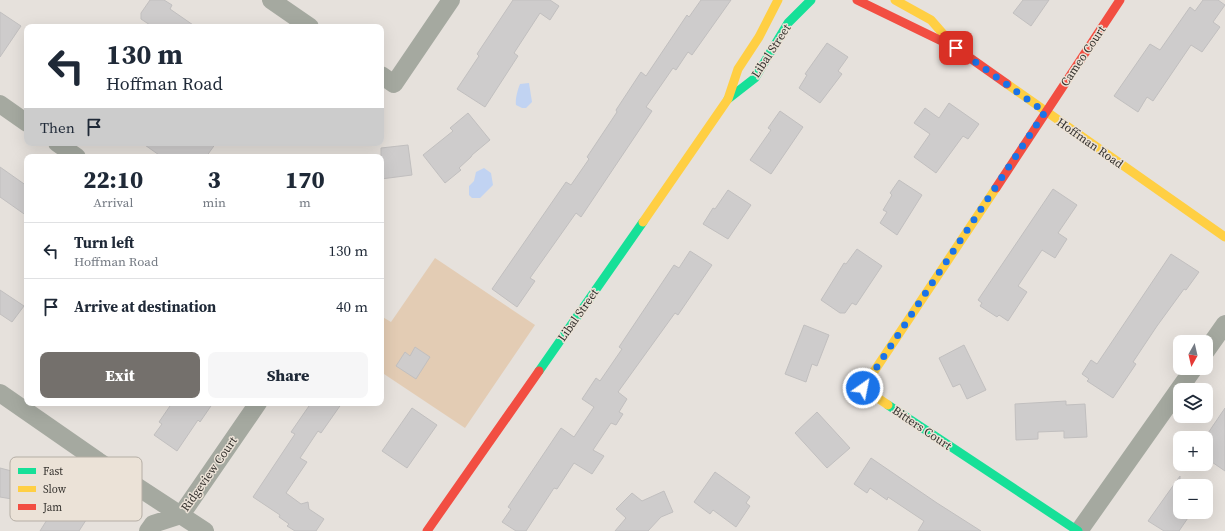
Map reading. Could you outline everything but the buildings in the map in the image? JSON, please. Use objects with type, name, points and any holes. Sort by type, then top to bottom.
[{"type":"street","points":[[271,0],[306,24]]},
{"type":"street","points":[[384,77],[394,84],[451,0]]},
{"type":"street","name":"Libal Street","points":[[427,531],[728,99],[738,69],[759,37],[778,0]]},
{"type":"street","name":"Libal Street","points":[[728,99],[755,78],[788,23],[811,0]]},
{"type":"street","name":"Hoffman Road","points":[[857,0],[956,48],[1045,112],[1225,237]]},
{"type":"street","name":"Hoffman Road","points":[[896,0],[931,20],[956,48]]},
{"type":"street","name":"Cameo Court","points":[[1045,112],[1120,0]]},
{"type":"street","points":[[0,104],[24,121]]},
{"type":"street","name":"Bitters Court","points":[[1045,112],[863,388],[1078,531],[1189,375]]},
{"type":"street","points":[[61,146],[73,154]]},
{"type":"street","points":[[1213,340],[1225,324]]},
{"type":"street","points":[[0,393],[92,457]]},
{"type":"street","name":"Ridgeview Court","points":[[148,531],[153,524],[181,515],[256,406]]},
{"type":"street","points":[[142,490],[205,531]]},
{"type":"shaded area","points":[[435,258],[535,325],[465,428],[384,374],[384,318],[391,322]]},
{"type":"water","points":[[529,83],[532,102],[526,108],[522,108],[516,105],[518,91],[520,84]]},
{"type":"water","points":[[484,168],[491,173],[493,185],[480,198],[472,198],[469,195],[469,186],[474,181],[476,172]]},
{"type":"traffic: fast","points":[[728,99],[755,78],[788,23],[811,0]]},
{"type":"traffic: fast","points":[[539,371],[643,222]]},
{"type":"traffic: fast","points":[[888,405],[1078,531]]},
{"type":"traffic: slow","points":[[643,222],[728,99],[738,69],[759,37],[778,0]]},
{"type":"traffic: slow","points":[[895,0],[931,20],[952,44]]},
{"type":"traffic: slow","points":[[1007,84],[1225,237]]},
{"type":"traffic: slow","points":[[888,405],[863,388],[996,188]]},
{"type":"traffic: jam","points":[[857,0],[956,48],[1007,84]]},
{"type":"traffic: jam","points":[[996,188],[1120,0]]},
{"type":"traffic: jam","points":[[427,531],[539,371]]},
{"type":"route","points":[[863,388],[1045,112],[956,48]]}]
